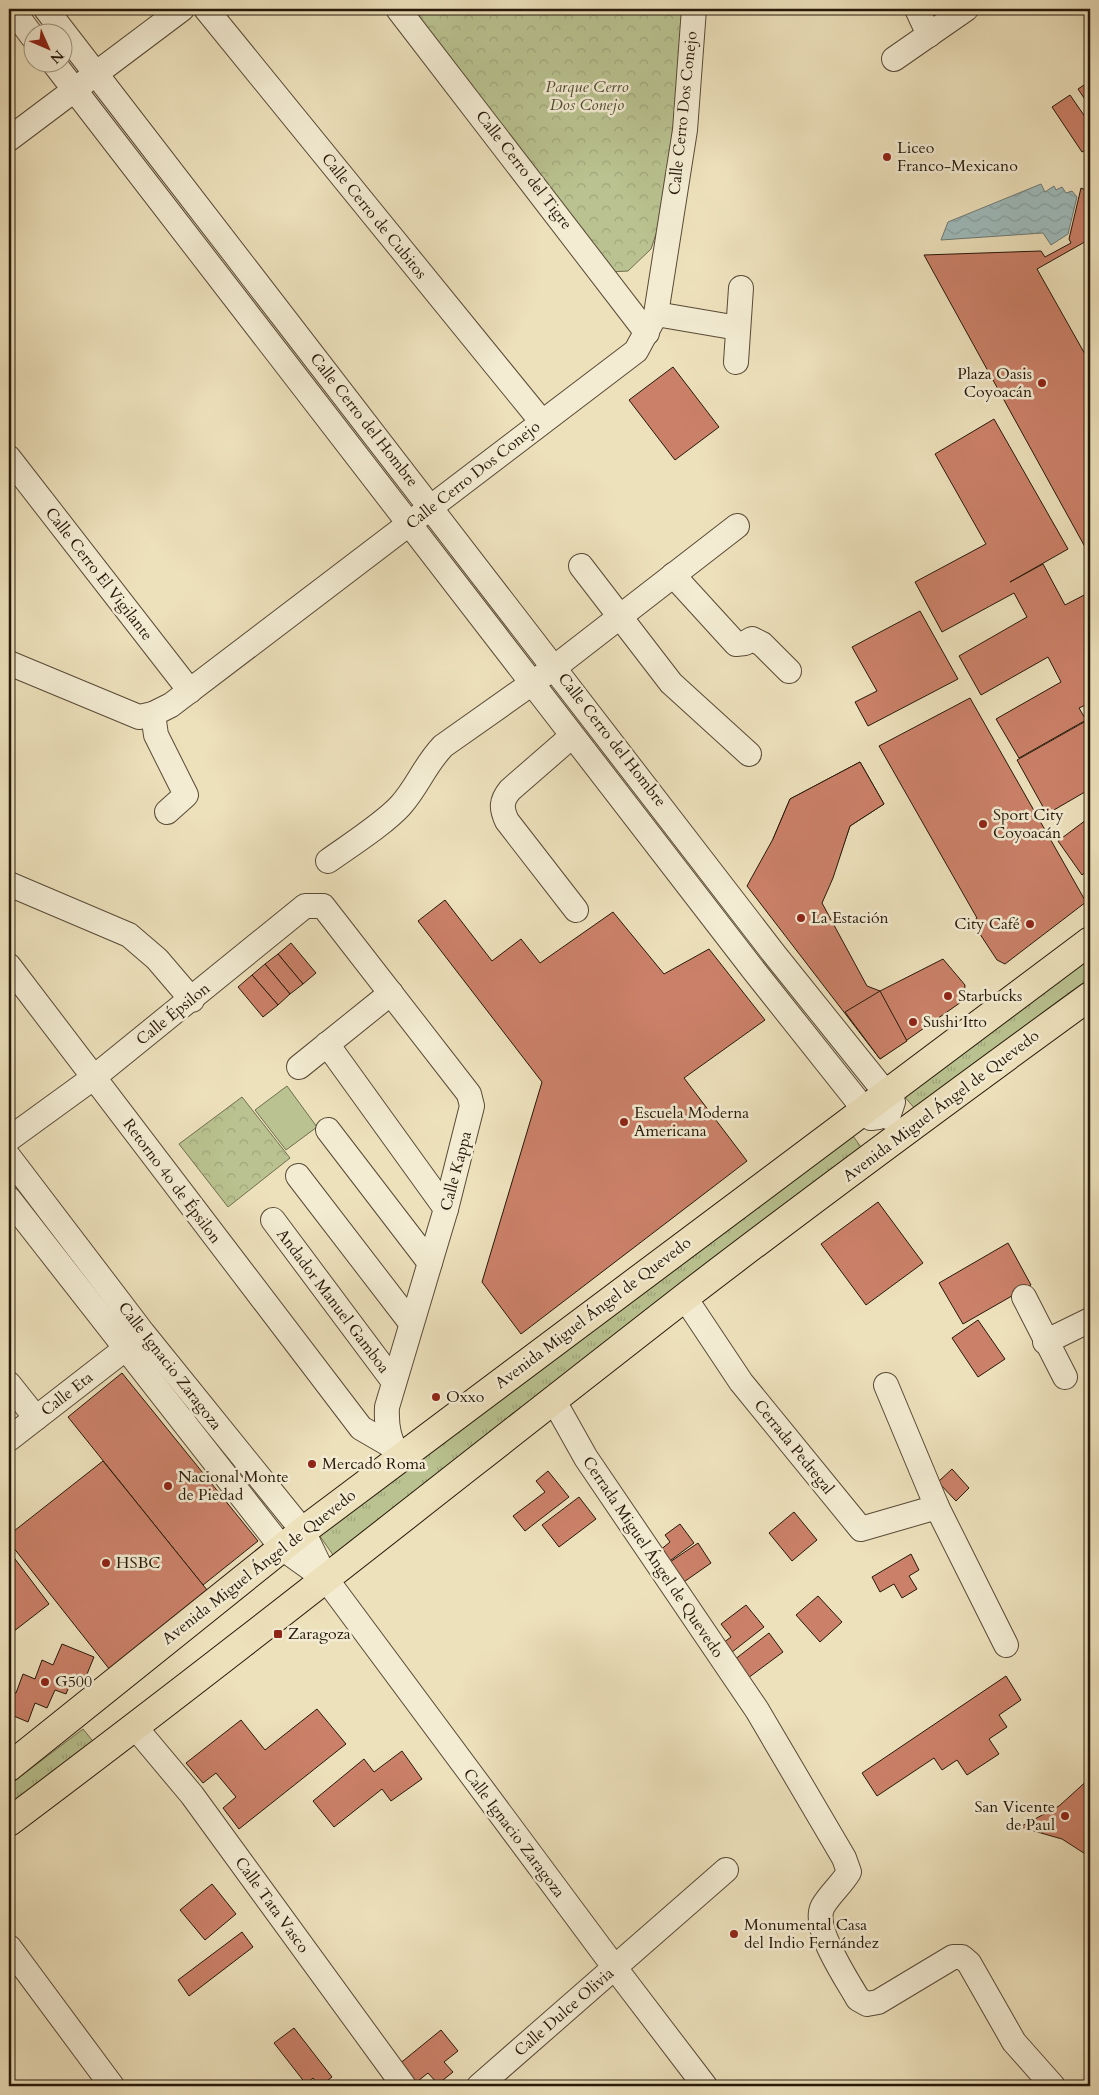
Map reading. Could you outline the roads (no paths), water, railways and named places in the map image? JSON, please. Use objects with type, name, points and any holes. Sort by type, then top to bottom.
[{"type":"main road","name":"Avenida Miguel Ángel de Quevedo","points":[[9,1822],[326,1579],[685,1298],[885,1114],[1090,941]]},
{"type":"main road","name":"Avenida Miguel Ángel de Quevedo","points":[[11,1762],[282,1548],[396,1452],[885,1114],[1090,996]]},
{"type":"street","points":[[12,9],[22,22]]},
{"type":"street","name":"Calle Cerro del Hombre","points":[[46,9],[682,831],[775,955],[885,1114]]},
{"type":"street","points":[[9,139],[182,9]]},
{"type":"street","name":"Calle Cerro de Cubitos","points":[[206,9],[542,422]]},
{"type":"street","name":"Calle Cerro del Tigre","points":[[398,9],[651,323]]},
{"type":"street","name":"Calle Cerro Dos Conejo","points":[[153,714],[190,691],[636,351],[651,323],[684,130],[694,9]]},
{"type":"street","points":[[917,9],[929,35]]},
{"type":"street","points":[[894,60],[966,9]]},
{"type":"street","name":"Calle Cerro del Hombre","points":[[60,72],[660,848],[885,1114]]},
{"type":"street","points":[[736,362],[741,288]]},
{"type":"street","points":[[651,323],[738,328]]},
{"type":"street","name":"Calle Cerro El Vigilante","points":[[9,458],[190,691]]},
{"type":"street","points":[[328,861],[399,808],[411,794],[429,761],[443,746],[555,667],[737,526]]},
{"type":"street","points":[[581,566],[622,616],[671,683],[749,754]]},
{"type":"street","points":[[674,575],[736,644],[745,644],[752,639],[762,644],[789,671]]},
{"type":"street","points":[[9,663],[120,711],[139,717],[153,714],[156,734],[186,795],[167,812]]},
{"type":"street","points":[[572,736],[510,790],[503,799],[502,810],[507,821],[576,910]]},
{"type":"street","points":[[660,848],[682,831]]},
{"type":"street","points":[[9,884],[129,935],[157,959],[192,1000]]},
{"type":"street","name":"Calle Épsilon","points":[[9,1139],[93,1078],[192,1000],[305,906],[323,906],[334,920]]},
{"type":"street","name":"Calle Kappa","points":[[334,920],[469,1094],[472,1106],[446,1209],[387,1407],[386,1427],[396,1452]]},
{"type":"street","name":"Retorno 4o de Épsilon","points":[[9,966],[361,1428],[396,1452]]},
{"type":"street","points":[[299,1067],[392,993]]},
{"type":"street","points":[[327,1044],[446,1209]]},
{"type":"street","points":[[328,1130],[430,1263]]},
{"type":"street","name":"Calle Ignacio Zaragoza","points":[[9,1157],[143,1333],[303,1531],[326,1579],[705,2086]]},
{"type":"street","points":[[298,1176],[411,1323]]},
{"type":"street","name":"Calle Ignacio Zaragoza","points":[[9,1199],[282,1548],[326,1579]]},
{"type":"street","name":"Andador Manuel Gamboa","points":[[273,1220],[394,1382]]},
{"type":"street","points":[[1024,1296],[1045,1342],[1065,1377]]},
{"type":"street","name":"Cerrada Pedregal","points":[[685,1298],[741,1382],[861,1529],[937,1507]]},
{"type":"street","points":[[1045,1342],[1090,1320]]},
{"type":"street","name":"Calle Eta","points":[[9,1440],[125,1349]]},
{"type":"street","points":[[9,1384],[36,1418]]},
{"type":"street","points":[[886,1385],[937,1507],[1006,1645]]},
{"type":"street","name":"Cerrada Miguel Ángel de Quevedo","points":[[554,1401],[586,1458],[757,1710],[844,1858],[849,1872],[842,1884],[822,1908],[821,1932],[858,1999],[866,2004],[878,2002],[953,1957],[962,1957],[969,1963],[1014,2042],[1053,2086]]},
{"type":"street","name":"Calle Tata Vasco","points":[[135,1727],[192,1795],[404,2086]]},
{"type":"street","name":"Calle Dulce Olivia","points":[[479,2086],[726,1870]]},
{"type":"street","points":[[9,1947],[112,2086]]},
{"type":"water","points":[[1041,184],[1045,192],[1054,186],[1056,190],[1062,187],[1066,193],[1072,191],[1077,197],[1068,234],[1051,245],[1043,233],[941,240],[948,222]]},
{"type":"place","name":"Liceo Franco-Mexicano","points":[[887,157]]},
{"type":"place","name":"Plaza Oasis Coyoacán","points":[[1042,383]]},
{"type":"place","name":"Sport City Coyoacán","points":[[983,824]]},
{"type":"place","name":"La Estación","points":[[801,918]]},
{"type":"place","name":"City Café","points":[[1030,924]]},
{"type":"place","name":"Starbucks","points":[[948,996]]},
{"type":"place","name":"Sushi Itto","points":[[913,1022]]},
{"type":"place","name":"Escuela Moderna Americana","points":[[624,1122]]},
{"type":"place","name":"Oxxo","points":[[436,1397]]},
{"type":"place","name":"Mercado Roma","points":[[312,1464]]},
{"type":"place","name":"Nacional Monte de Piedad","points":[[168,1486]]},
{"type":"place","name":"HSBC","points":[[106,1563]]},
{"type":"place","name":"Zaragoza","points":[[278,1634]]},
{"type":"place","name":"G500","points":[[45,1682]]},
{"type":"place","name":"San Vicente de Paul","points":[[1065,1816]]},
{"type":"place","name":"Monumental Casa del Indio Fernández","points":[[734,1934]]},
{"type":"park label","name":"Parque Cerro Dos Conejo","points":[[587,96]]}]
